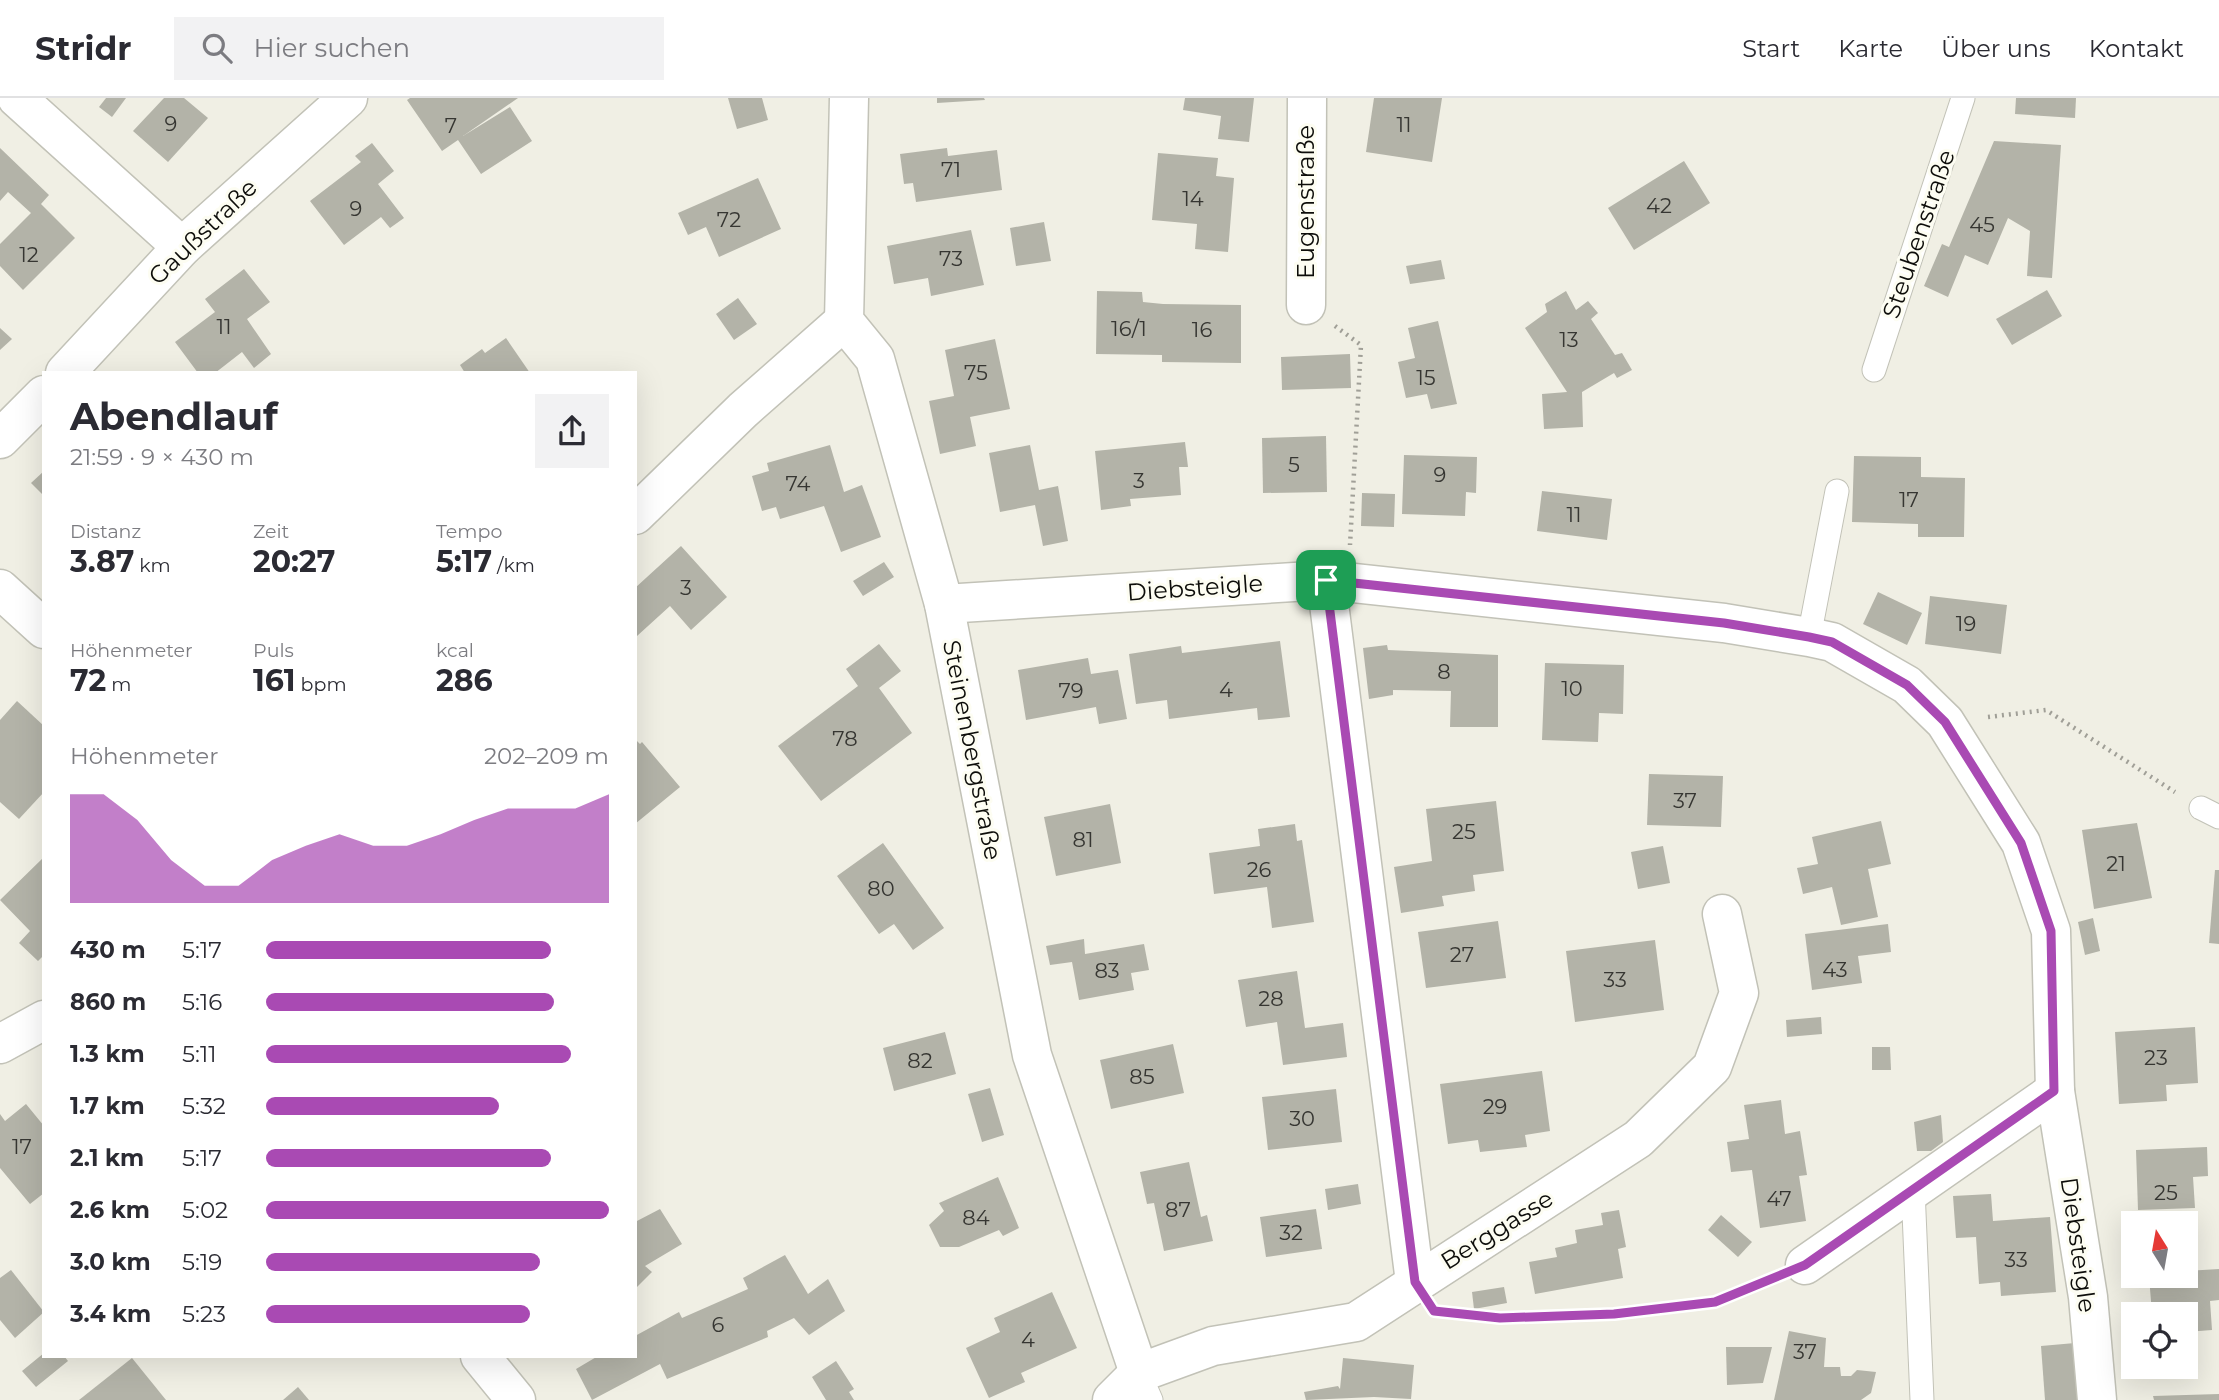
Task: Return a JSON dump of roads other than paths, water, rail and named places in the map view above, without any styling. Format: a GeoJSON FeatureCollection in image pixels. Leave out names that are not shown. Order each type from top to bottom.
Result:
{"type":"FeatureCollection","features":[{"type":"Feature","properties":{"kind":"street"},"geometry":{"type":"LineString","coordinates":[[17,98],[182,247]]}},
{"type":"Feature","properties":{"kind":"street","name":"Gaußstraße"},"geometry":{"type":"LineString","coordinates":[[67,371],[182,247],[348,98]]}},
{"type":"Feature","properties":{"kind":"street"},"geometry":{"type":"LineString","coordinates":[[637,513],[743,410],[844,321],[849,98]]}},
{"type":"Feature","properties":{"kind":"street","name":"Eugenstraße"},"geometry":{"type":"LineString","coordinates":[[1306,305],[1307,98]]}},
{"type":"Feature","properties":{"kind":"street","name":"Steinenbergstraße"},"geometry":{"type":"LineString","coordinates":[[844,321],[875,359],[944,604],[1032,1055],[1145,1387]]}},
{"type":"Feature","properties":{"kind":"street"},"geometry":{"type":"LineString","coordinates":[[0,439],[42,397]]}},
{"type":"Feature","properties":{"kind":"street"},"geometry":{"type":"LineString","coordinates":[[1338,568],[1415,1282]]}},
{"type":"Feature","properties":{"kind":"street","name":"Diebsteigle"},"geometry":{"type":"LineString","coordinates":[[944,604],[1338,568],[1809,637],[1832,642],[1907,685],[1945,722],[2021,843],[2051,931],[2054,1091],[2088,1297],[2097,1400]]}},
{"type":"Feature","properties":{"kind":"street"},"geometry":{"type":"LineString","coordinates":[[0,589],[42,627]]}},
{"type":"Feature","properties":{"kind":"street","name":"Berggasse"},"geometry":{"type":"LineString","coordinates":[[1112,1400],[1145,1387],[1213,1346],[1356,1322],[1638,1139],[1713,1067],[1739,993],[1722,914]]}},
{"type":"Feature","properties":{"kind":"street"},"geometry":{"type":"LineString","coordinates":[[0,1044],[42,1021]]}},
{"type":"Feature","properties":{"kind":"street"},"geometry":{"type":"LineString","coordinates":[[1805,1265],[2054,1091]]}},
{"type":"Feature","properties":{"kind":"street"},"geometry":{"type":"LineString","coordinates":[[482,1358],[516,1400]]}},
{"type":"Feature","properties":{"kind":"lane","name":"Steubenstraße"},"geometry":{"type":"LineString","coordinates":[[1874,370],[1963,98]]}},
{"type":"Feature","properties":{"kind":"lane"},"geometry":{"type":"LineString","coordinates":[[1809,637],[1837,491]]}},
{"type":"Feature","properties":{"kind":"lane"},"geometry":{"type":"LineString","coordinates":[[1913,1189],[1922,1400]]}}]}
